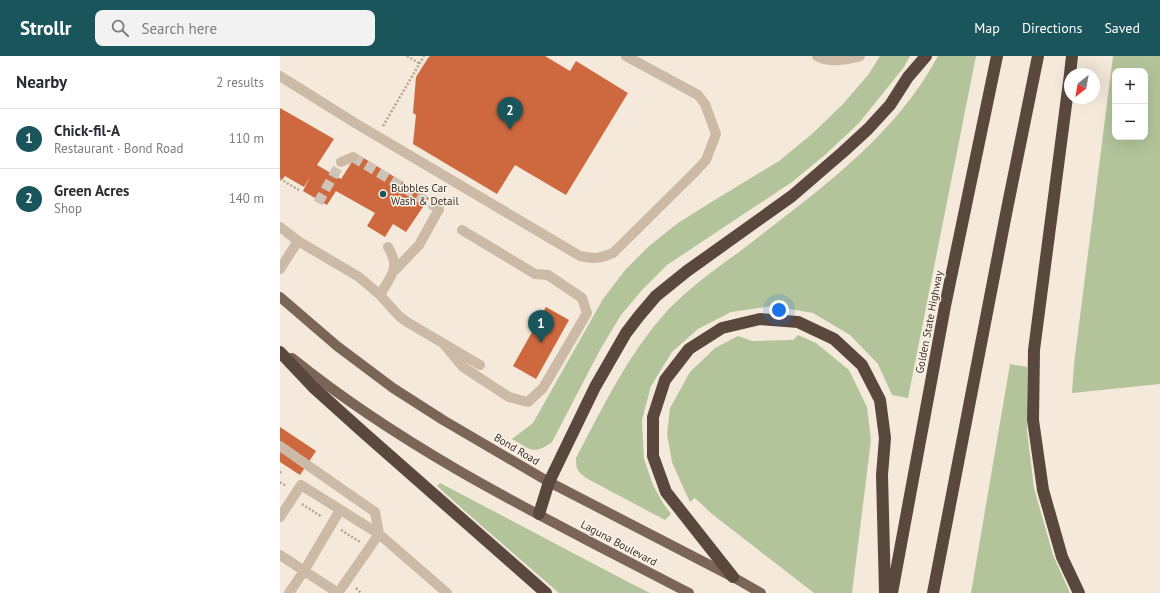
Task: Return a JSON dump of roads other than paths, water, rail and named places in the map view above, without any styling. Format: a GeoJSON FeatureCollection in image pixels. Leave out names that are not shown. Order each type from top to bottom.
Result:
{"type":"FeatureCollection","features":[{"type":"Feature","properties":{"kind":"highway"},"geometry":{"type":"LineString","coordinates":[[539,514],[549,482],[595,387],[626,332],[656,296],[687,271],[792,196],[817,175],[868,129],[890,105],[908,77],[926,56]]}},
{"type":"Feature","properties":{"kind":"highway","name":"Golden State Highway"},"geometry":{"type":"LineString","coordinates":[[892,593],[945,306],[998,56]]}},
{"type":"Feature","properties":{"kind":"highway"},"geometry":{"type":"LineString","coordinates":[[933,593],[1004,222],[1038,56]]}},
{"type":"Feature","properties":{"kind":"highway"},"geometry":{"type":"LineString","coordinates":[[1071,68],[1072,56]]}},
{"type":"Feature","properties":{"kind":"highway"},"geometry":{"type":"LineString","coordinates":[[1066,104],[1034,350],[1033,420],[1043,490],[1062,557],[1079,593]]}},
{"type":"Feature","properties":{"kind":"highway"},"geometry":{"type":"LineString","coordinates":[[733,577],[666,492],[653,456],[653,417],[665,380],[689,349],[722,328],[760,319],[798,322],[834,339],[862,366],[880,400],[885,438],[882,476],[885,593]]}},
{"type":"Feature","properties":{"kind":"highway"},"geometry":{"type":"LineString","coordinates":[[280,352],[313,387],[357,427],[546,593]]}},
{"type":"Feature","properties":{"kind":"main road","name":"Bond Road"},"geometry":{"type":"LineString","coordinates":[[280,297],[337,346],[393,388],[443,420],[549,482],[761,593]]}},
{"type":"Feature","properties":{"kind":"main road"},"geometry":{"type":"LineString","coordinates":[[280,349],[363,411],[412,443],[471,478],[539,514]]}},
{"type":"Feature","properties":{"kind":"main road","name":"Laguna Boulevard"},"geometry":{"type":"LineString","coordinates":[[539,514],[689,593]]}},
{"type":"Feature","properties":{"kind":"lane"},"geometry":{"type":"LineString","coordinates":[[280,76],[362,127],[580,256],[594,259],[613,254],[696,171],[706,160],[716,134],[705,104],[698,95],[626,56]]}},
{"type":"Feature","properties":{"kind":"lane"},"geometry":{"type":"LineString","coordinates":[[817,56],[842,61],[860,56]]}},
{"type":"Feature","properties":{"kind":"lane"},"geometry":{"type":"LineString","coordinates":[[341,162],[353,157]]}},
{"type":"Feature","properties":{"kind":"lane"},"geometry":{"type":"LineString","coordinates":[[380,295],[395,270],[418,245],[438,209]]}},
{"type":"Feature","properties":{"kind":"lane"},"geometry":{"type":"LineString","coordinates":[[280,228],[298,241],[360,277],[407,322],[480,365]]}},
{"type":"Feature","properties":{"kind":"lane"},"geometry":{"type":"LineString","coordinates":[[442,343],[463,367],[509,397],[528,402],[543,388],[586,313],[582,298],[548,275],[535,274],[462,230]]}},
{"type":"Feature","properties":{"kind":"lane"},"geometry":{"type":"LineString","coordinates":[[280,269],[298,241]]}},
{"type":"Feature","properties":{"kind":"lane"},"geometry":{"type":"LineString","coordinates":[[388,247],[393,256],[395,270]]}},
{"type":"Feature","properties":{"kind":"lane"},"geometry":{"type":"LineString","coordinates":[[280,446],[375,512],[379,534],[334,592],[280,555]]}},
{"type":"Feature","properties":{"kind":"lane"},"geometry":{"type":"LineString","coordinates":[[280,516],[301,485],[379,534],[447,593]]}},
{"type":"Feature","properties":{"kind":"lane"},"geometry":{"type":"LineString","coordinates":[[289,593],[304,571],[340,510]]}},
{"type":"Feature","properties":{"kind":"tunnel"},"geometry":{"type":"LineString","coordinates":[[353,157],[439,209]]}},
{"type":"Feature","properties":{"kind":"tunnel"},"geometry":{"type":"LineString","coordinates":[[318,203],[341,162]]}},
{"type":"Feature","properties":{"kind":"place","name":"Green Acres"},"geometry":{"type":"Point","coordinates":[510,130]}},
{"type":"Feature","properties":{"kind":"place","name":"Bubbles Car Wash & Detail"},"geometry":{"type":"Point","coordinates":[383,194]}},
{"type":"Feature","properties":{"kind":"place","name":"Chick-fil-A"},"geometry":{"type":"Point","coordinates":[541,343]}}]}
